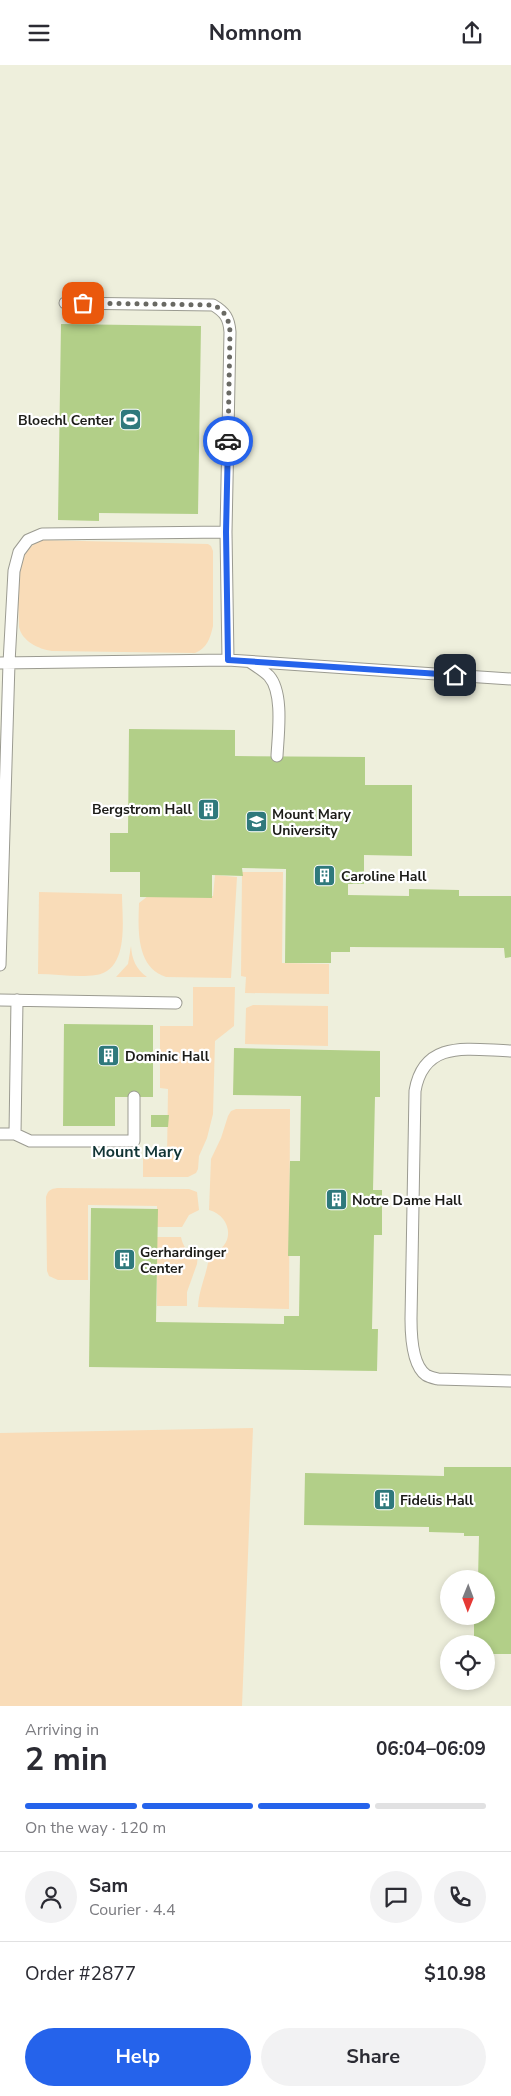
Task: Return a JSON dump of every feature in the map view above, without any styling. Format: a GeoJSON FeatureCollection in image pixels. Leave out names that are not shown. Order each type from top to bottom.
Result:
{"type":"FeatureCollection","features":[{"type":"Feature","properties":{"kind":"lane"},"geometry":{"type":"LineString","coordinates":[[65,303],[214,305],[223,311],[229,321],[226,532],[228,660]]}},
{"type":"Feature","properties":{"kind":"lane"},"geometry":{"type":"LineString","coordinates":[[0,965],[5,663],[14,571],[19,552],[28,540],[42,534],[226,532]]}},
{"type":"Feature","properties":{"kind":"lane"},"geometry":{"type":"LineString","coordinates":[[5,663],[228,660],[511,679]]}},
{"type":"Feature","properties":{"kind":"lane"},"geometry":{"type":"LineString","coordinates":[[250,661],[270,676],[276,690],[279,708],[277,756]]}},
{"type":"Feature","properties":{"kind":"lane"},"geometry":{"type":"LineString","coordinates":[[0,1000],[176,1003]]}},
{"type":"Feature","properties":{"kind":"lane"},"geometry":{"type":"LineString","coordinates":[[15,1134],[17,1000]]}},
{"type":"Feature","properties":{"kind":"lane"},"geometry":{"type":"LineString","coordinates":[[511,1051],[451,1050],[438,1055],[426,1063],[418,1076],[415,1091],[411,1319],[411,1337],[415,1354],[420,1368],[427,1376],[438,1379],[511,1381]]}},
{"type":"Feature","properties":{"kind":"lane"},"geometry":{"type":"LineString","coordinates":[[0,1134],[15,1134],[30,1141],[134,1141],[134,1097]]}},
{"type":"Feature","properties":{"kind":"shaded area","name":"Mount Mary University"},"geometry":{"type":"Polygon","coordinates":[[[0,65],[511,65],[511,1706],[0,1706],[0,65]]]}},
{"type":"Feature","properties":{"kind":"shaded area"},"geometry":{"type":"Polygon","coordinates":[[[40,540],[208,544],[213,551],[213,626],[207,642],[202,649],[195,653],[52,651],[31,643],[23,636],[19,627],[18,579],[24,556],[30,547],[40,540]]]}},
{"type":"Feature","properties":{"kind":"shaded area"},"geometry":{"type":"Polygon","coordinates":[[[242,872],[283,872],[282,963],[329,964],[329,994],[245,993],[246,977],[241,976],[242,872]]]}},
{"type":"Feature","properties":{"kind":"shaded area"},"geometry":{"type":"Polygon","coordinates":[[[215,875],[237,877],[231,978],[166,977],[156,972],[149,965],[141,946],[139,936],[139,903],[148,896],[213,896],[215,875]]]}},
{"type":"Feature","properties":{"kind":"shaded area"},"geometry":{"type":"Polygon","coordinates":[[[39,892],[122,894],[122,942],[114,964],[107,971],[89,976],[38,974],[39,892]]]}},
{"type":"Feature","properties":{"kind":"shaded area"},"geometry":{"type":"Polygon","coordinates":[[[131,946],[135,964],[147,977],[116,977],[128,964],[131,946]]]}},
{"type":"Feature","properties":{"kind":"shaded area"},"geometry":{"type":"Polygon","coordinates":[[[193,987],[235,987],[234,1026],[215,1041],[213,1114],[207,1138],[199,1156],[196,1173],[188,1177],[143,1177],[143,1158],[167,1157],[168,1089],[160,1088],[160,1026],[193,1026],[193,987]]]}},
{"type":"Feature","properties":{"kind":"shaded area"},"geometry":{"type":"Polygon","coordinates":[[[253,1005],[328,1006],[328,1046],[245,1044],[246,1008],[253,1005]]]}},
{"type":"Feature","properties":{"kind":"shaded area"},"geometry":{"type":"Polygon","coordinates":[[[236,1109],[290,1109],[289,1309],[198,1307],[209,1254],[217,1251],[227,1240],[227,1226],[223,1219],[209,1210],[211,1159],[221,1138],[228,1116],[231,1111],[236,1109]]]}},
{"type":"Feature","properties":{"kind":"shaded area"},"geometry":{"type":"Polygon","coordinates":[[[57,1188],[189,1189],[197,1192],[199,1210],[189,1215],[182,1227],[157,1227],[157,1206],[88,1205],[88,1280],[58,1280],[49,1276],[47,1271],[46,1197],[50,1190],[57,1188]]]}},
{"type":"Feature","properties":{"kind":"shaded area"},"geometry":{"type":"Polygon","coordinates":[[[157,1237],[181,1237],[186,1249],[198,1254],[197,1264],[187,1292],[187,1306],[157,1306],[157,1237]]]}},
{"type":"Feature","properties":{"kind":"shaded area"},"geometry":{"type":"Polygon","coordinates":[[[253,1428],[242,1706],[0,1706],[0,1433],[253,1428]]]}},
{"type":"Feature","properties":{"kind":"building","name":"Bloechl Center"},"geometry":{"type":"Polygon","coordinates":[[[61,324],[201,326],[198,514],[99,513],[99,521],[58,520],[61,324]]]}},
{"type":"Feature","properties":{"kind":"building"},"geometry":{"type":"Polygon","coordinates":[[[129,729],[235,730],[235,756],[365,757],[365,785],[412,785],[412,856],[364,855],[364,884],[348,884],[348,895],[409,896],[409,889],[459,890],[459,896],[511,896],[511,957],[505,958],[504,948],[350,947],[350,952],[331,952],[331,963],[285,963],[286,869],[242,868],[243,876],[212,875],[212,898],[140,897],[140,872],[110,872],[110,833],[128,833],[129,729]]]}},
{"type":"Feature","properties":{"kind":"building","name":"Dominic Hall"},"geometry":{"type":"Polygon","coordinates":[[[64,1024],[153,1025],[153,1097],[115,1097],[115,1126],[63,1126],[64,1024]]]}},
{"type":"Feature","properties":{"kind":"building","name":"Notre Dame Hall"},"geometry":{"type":"Polygon","coordinates":[[[234,1048],[380,1051],[380,1097],[375,1097],[373,1190],[382,1190],[382,1235],[374,1235],[372,1329],[378,1329],[377,1371],[89,1367],[91,1208],[158,1209],[156,1322],[284,1324],[284,1316],[299,1316],[300,1256],[288,1256],[290,1161],[300,1161],[301,1096],[233,1095],[234,1048]]]}},
{"type":"Feature","properties":{"kind":"building"},"geometry":{"type":"Polygon","coordinates":[[[151,1115],[169,1115],[168,1127],[151,1127],[151,1115]]]}},
{"type":"Feature","properties":{"kind":"building"},"geometry":{"type":"Polygon","coordinates":[[[444,1467],[511,1467],[511,1654],[495,1654],[495,1635],[474,1635],[474,1625],[495,1625],[495,1570],[478,1570],[479,1536],[464,1536],[464,1533],[429,1532],[429,1527],[304,1525],[305,1473],[444,1476],[444,1467]]]}},
{"type":"Feature","properties":{"kind":"way so far"},"geometry":{"type":"LineString","coordinates":[[83,303],[214,305],[223,311],[229,321],[230,332],[228,441]]}},
{"type":"Feature","properties":{"kind":"place","name":"Bloechl Center"},"geometry":{"type":"Point","coordinates":[130,420]}},
{"type":"Feature","properties":{"kind":"place","name":"Bergstrom Hall"},"geometry":{"type":"Point","coordinates":[208,809]}},
{"type":"Feature","properties":{"kind":"place","name":"Mount Mary University"},"geometry":{"type":"Point","coordinates":[256,822]}},
{"type":"Feature","properties":{"kind":"place","name":"Caroline Hall"},"geometry":{"type":"Point","coordinates":[325,876]}},
{"type":"Feature","properties":{"kind":"place","name":"Dominic Hall"},"geometry":{"type":"Point","coordinates":[109,1056]}},
{"type":"Feature","properties":{"kind":"place","name":"Notre Dame Hall"},"geometry":{"type":"Point","coordinates":[336,1200]}},
{"type":"Feature","properties":{"kind":"place","name":"Gerhardinger Center"},"geometry":{"type":"Point","coordinates":[124,1260]}},
{"type":"Feature","properties":{"kind":"place","name":"Fidelis Hall"},"geometry":{"type":"Point","coordinates":[384,1500]}},
{"type":"Feature","properties":{"kind":"district","name":"Mount Mary"},"geometry":{"type":"Point","coordinates":[137,1151]}},
{"type":"Feature","properties":{"kind":"route"},"geometry":{"type":"LineString","coordinates":[[228,441],[226,532],[228,660],[455,675]]}}]}
